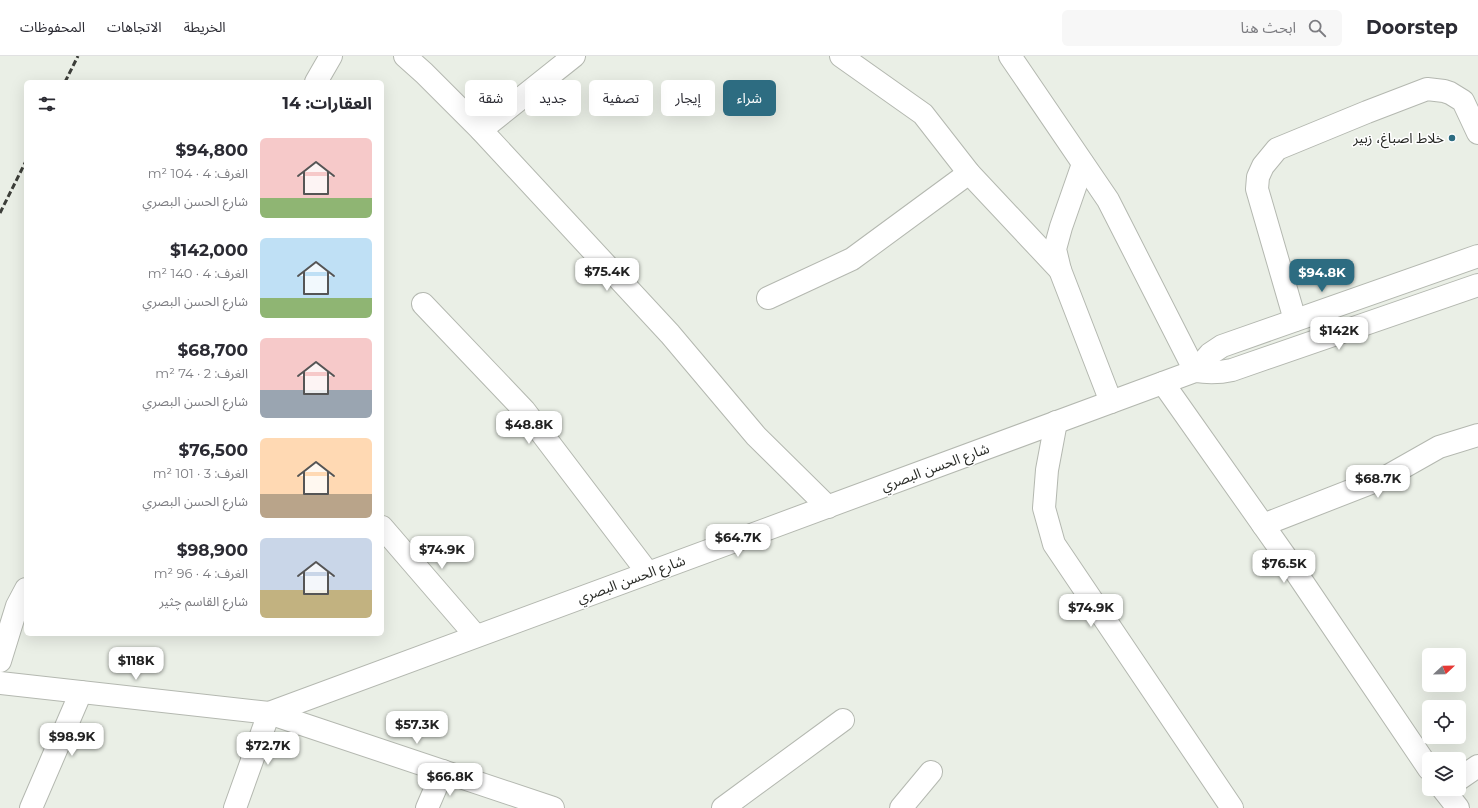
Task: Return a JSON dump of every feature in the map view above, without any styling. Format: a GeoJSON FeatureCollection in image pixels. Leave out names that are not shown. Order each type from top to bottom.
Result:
{"type":"FeatureCollection","features":[{"type":"Feature","properties":{"kind":"street"},"geometry":{"type":"LineString","coordinates":[[317,80],[330,56]]}},
{"type":"Feature","properties":{"kind":"street"},"geometry":{"type":"LineString","coordinates":[[405,56],[481,130],[670,334],[756,436],[828,507]]}},
{"type":"Feature","properties":{"kind":"street"},"geometry":{"type":"LineString","coordinates":[[481,130],[574,56]]}},
{"type":"Feature","properties":{"kind":"street"},"geometry":{"type":"LineString","coordinates":[[841,56],[923,114],[969,173],[1060,270]]}},
{"type":"Feature","properties":{"kind":"street"},"geometry":{"type":"LineString","coordinates":[[1010,56],[1108,200],[1195,371]]}},
{"type":"Feature","properties":{"kind":"street"},"geometry":{"type":"LineString","coordinates":[[1295,320],[1257,189],[1258,177],[1263,166],[1277,149],[1427,89],[1444,91],[1463,101],[1478,133]]}},
{"type":"Feature","properties":{"kind":"street"},"geometry":{"type":"LineString","coordinates":[[1083,164],[1055,249],[1060,270],[1111,402]]}},
{"type":"Feature","properties":{"kind":"street"},"geometry":{"type":"LineString","coordinates":[[768,298],[852,259],[969,173]]}},
{"type":"Feature","properties":{"kind":"street","name":"شارع الحسن البصري"},"geometry":{"type":"LineString","coordinates":[[269,713],[1195,371],[1210,354],[1222,346],[1478,256]]}},
{"type":"Feature","properties":{"kind":"street","name":"شارع الحسن البصري"},"geometry":{"type":"LineString","coordinates":[[1195,371],[1222,373],[1232,370],[1478,285]]}},
{"type":"Feature","properties":{"kind":"street"},"geometry":{"type":"LineString","coordinates":[[423,304],[524,410],[648,573]]}},
{"type":"Feature","properties":{"kind":"street"},"geometry":{"type":"LineString","coordinates":[[1163,383],[1422,759]]}},
{"type":"Feature","properties":{"kind":"street"},"geometry":{"type":"LineString","coordinates":[[1056,422],[1046,470],[1044,508],[1054,544],[1232,808]]}},
{"type":"Feature","properties":{"kind":"street"},"geometry":{"type":"LineString","coordinates":[[1262,525],[1386,477],[1439,447],[1478,435]]}},
{"type":"Feature","properties":{"kind":"street"},"geometry":{"type":"LineString","coordinates":[[384,529],[476,636]]}},
{"type":"Feature","properties":{"kind":"street"},"geometry":{"type":"LineString","coordinates":[[0,661],[17,606],[24,593]]}},
{"type":"Feature","properties":{"kind":"street"},"geometry":{"type":"LineString","coordinates":[[0,683],[269,713],[554,808]]}},
{"type":"Feature","properties":{"kind":"street"},"geometry":{"type":"LineString","coordinates":[[31,808],[81,692]]}},
{"type":"Feature","properties":{"kind":"street"},"geometry":{"type":"LineString","coordinates":[[235,808],[269,713]]}},
{"type":"Feature","properties":{"kind":"street"},"geometry":{"type":"LineString","coordinates":[[723,808],[843,720]]}},
{"type":"Feature","properties":{"kind":"street"},"geometry":{"type":"LineString","coordinates":[[1466,774],[1478,766]]}},
{"type":"Feature","properties":{"kind":"street"},"geometry":{"type":"LineString","coordinates":[[427,808],[443,771]]}},
{"type":"Feature","properties":{"kind":"street"},"geometry":{"type":"LineString","coordinates":[[901,808],[931,772]]}},
{"type":"Feature","properties":{"kind":"street"},"geometry":{"type":"LineString","coordinates":[[1452,796],[1458,808]]}},
{"type":"Feature","properties":{"kind":"railway"},"geometry":{"type":"LineString","coordinates":[[66,80],[78,56]]}},
{"type":"Feature","properties":{"kind":"railway"},"geometry":{"type":"LineString","coordinates":[[0,213],[24,165]]}},
{"type":"Feature","properties":{"kind":"place","name":"خلاط اصباغ، زبير"},"geometry":{"type":"Point","coordinates":[1452,138]}}]}
